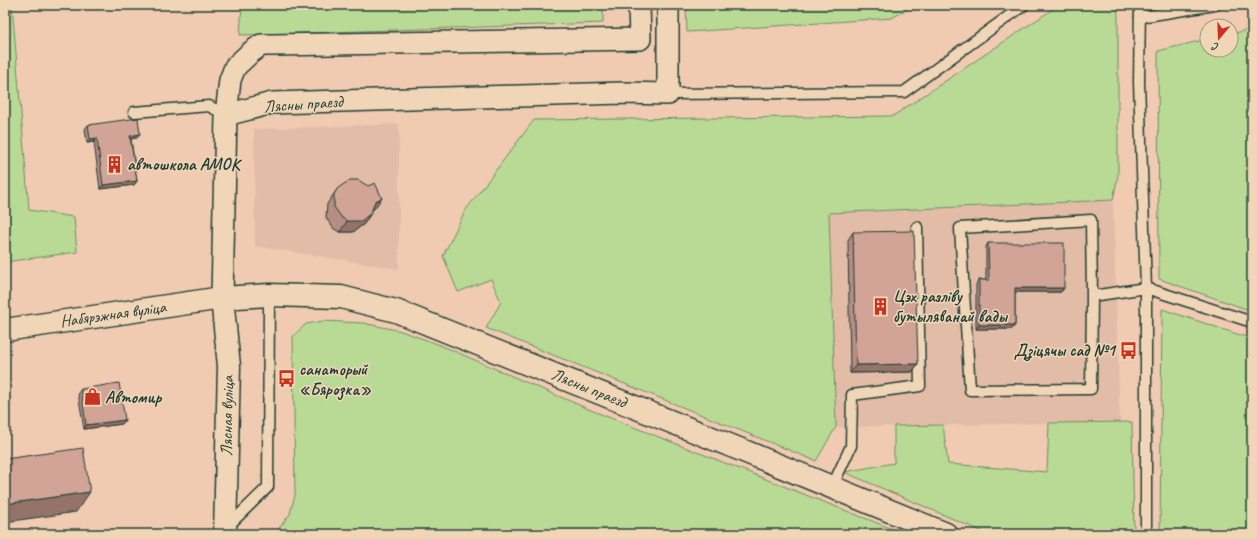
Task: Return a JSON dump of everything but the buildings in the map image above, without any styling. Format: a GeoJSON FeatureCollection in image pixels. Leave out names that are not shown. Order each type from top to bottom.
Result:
{"type":"FeatureCollection","features":[{"type":"Feature","properties":{"kind":"street"},"geometry":{"type":"LineString","coordinates":[[222,298],[226,116],[230,80],[235,67],[261,45],[640,39],[639,5]]}},
{"type":"Feature","properties":{"kind":"street"},"geometry":{"type":"LineString","coordinates":[[668,5],[668,94]]}},
{"type":"Feature","properties":{"kind":"street","name":"Лясны праезд"},"geometry":{"type":"LineString","coordinates":[[226,116],[272,102],[623,93],[668,94]]}},
{"type":"Feature","properties":{"kind":"street","name":"Лясны праезд"},"geometry":{"type":"LineString","coordinates":[[222,298],[269,295],[342,297],[396,311],[946,534]]}},
{"type":"Feature","properties":{"kind":"street","name":"Набярэжная вуліца"},"geometry":{"type":"LineString","coordinates":[[5,330],[222,298]]}},
{"type":"Feature","properties":{"kind":"street","name":"Лясная вуліца"},"geometry":{"type":"LineString","coordinates":[[222,298],[229,366],[225,532]]}},
{"type":"Feature","properties":{"kind":"lane"},"geometry":{"type":"LineString","coordinates":[[668,94],[904,92],[1024,5]]}},
{"type":"Feature","properties":{"kind":"lane"},"geometry":{"type":"LineString","coordinates":[[1140,5],[1139,82],[1146,288],[1146,534]]}},
{"type":"Feature","properties":{"kind":"lane"},"geometry":{"type":"LineString","coordinates":[[1140,17],[1216,5]]}},
{"type":"Feature","properties":{"kind":"lane"},"geometry":{"type":"LineString","coordinates":[[134,112],[209,106],[226,116]]}},
{"type":"Feature","properties":{"kind":"lane"},"geometry":{"type":"LineString","coordinates":[[1091,220],[1092,296],[1091,389],[970,390],[960,228],[1091,220]]}},
{"type":"Feature","properties":{"kind":"lane"},"geometry":{"type":"LineString","coordinates":[[832,487],[851,446],[852,395],[920,386],[917,227]]}},
{"type":"Feature","properties":{"kind":"lane"},"geometry":{"type":"LineString","coordinates":[[1092,296],[1146,288],[1252,322]]}},
{"type":"Feature","properties":{"kind":"lane"},"geometry":{"type":"LineString","coordinates":[[225,532],[268,487],[269,295]]}},
{"type":"Feature","properties":{"kind":"shaded area"},"geometry":{"type":"Polygon","coordinates":[[[399,124],[399,269],[255,246],[254,129],[399,124]]]}},
{"type":"Feature","properties":{"kind":"shaded area"},"geometry":{"type":"Polygon","coordinates":[[[1113,200],[1120,422],[836,427],[829,213],[1113,200]]]}},
{"type":"Feature","properties":{"kind":"green space"},"geometry":{"type":"Polygon","coordinates":[[[5,5],[12,5],[29,210],[74,217],[77,252],[5,262],[5,5]]]}},
{"type":"Feature","properties":{"kind":"green space"},"geometry":{"type":"Polygon","coordinates":[[[242,5],[603,5],[603,23],[240,35],[242,5]]]}},
{"type":"Feature","properties":{"kind":"green space"},"geometry":{"type":"Polygon","coordinates":[[[686,5],[914,5],[892,18],[687,32],[686,5]]]}},
{"type":"Feature","properties":{"kind":"green space"},"geometry":{"type":"Polygon","coordinates":[[[1059,5],[1116,5],[1118,14],[1118,175],[1113,200],[829,213],[836,427],[816,461],[486,328],[501,302],[491,279],[458,292],[443,256],[465,211],[534,120],[893,116],[1059,5]]]}},
{"type":"Feature","properties":{"kind":"green space"},"geometry":{"type":"Polygon","coordinates":[[[1252,29],[1252,311],[1159,279],[1158,51],[1199,41],[1199,58],[1239,58],[1239,32],[1252,29]]]}},
{"type":"Feature","properties":{"kind":"green space"},"geometry":{"type":"Polygon","coordinates":[[[1162,309],[1252,339],[1252,534],[1160,534],[1162,309]]]}},
{"type":"Feature","properties":{"kind":"green space"},"geometry":{"type":"Polygon","coordinates":[[[323,321],[363,323],[401,331],[440,345],[593,411],[905,534],[277,534],[277,531],[290,514],[295,495],[293,336],[306,324],[323,321]]]}},
{"type":"Feature","properties":{"kind":"green space"},"geometry":{"type":"Polygon","coordinates":[[[1132,422],[1134,534],[988,534],[844,472],[894,463],[894,426],[943,425],[948,464],[1047,472],[1049,423],[1132,422]]]}},
{"type":"Feature","properties":{"kind":"place","name":"автошкола АМОК"},"geometry":{"type":"Point","coordinates":[114,164]}},
{"type":"Feature","properties":{"kind":"place","name":"Цэх разліву бутыляванай вады"},"geometry":{"type":"Point","coordinates":[880,306]}},
{"type":"Feature","properties":{"kind":"place","name":"Дзіцячы сад №1"},"geometry":{"type":"Point","coordinates":[1128,350]}},
{"type":"Feature","properties":{"kind":"place","name":"санаторый «Бярозка»"},"geometry":{"type":"Point","coordinates":[286,379]}},
{"type":"Feature","properties":{"kind":"place","name":"Автомир"},"geometry":{"type":"Point","coordinates":[92,397]}}]}
